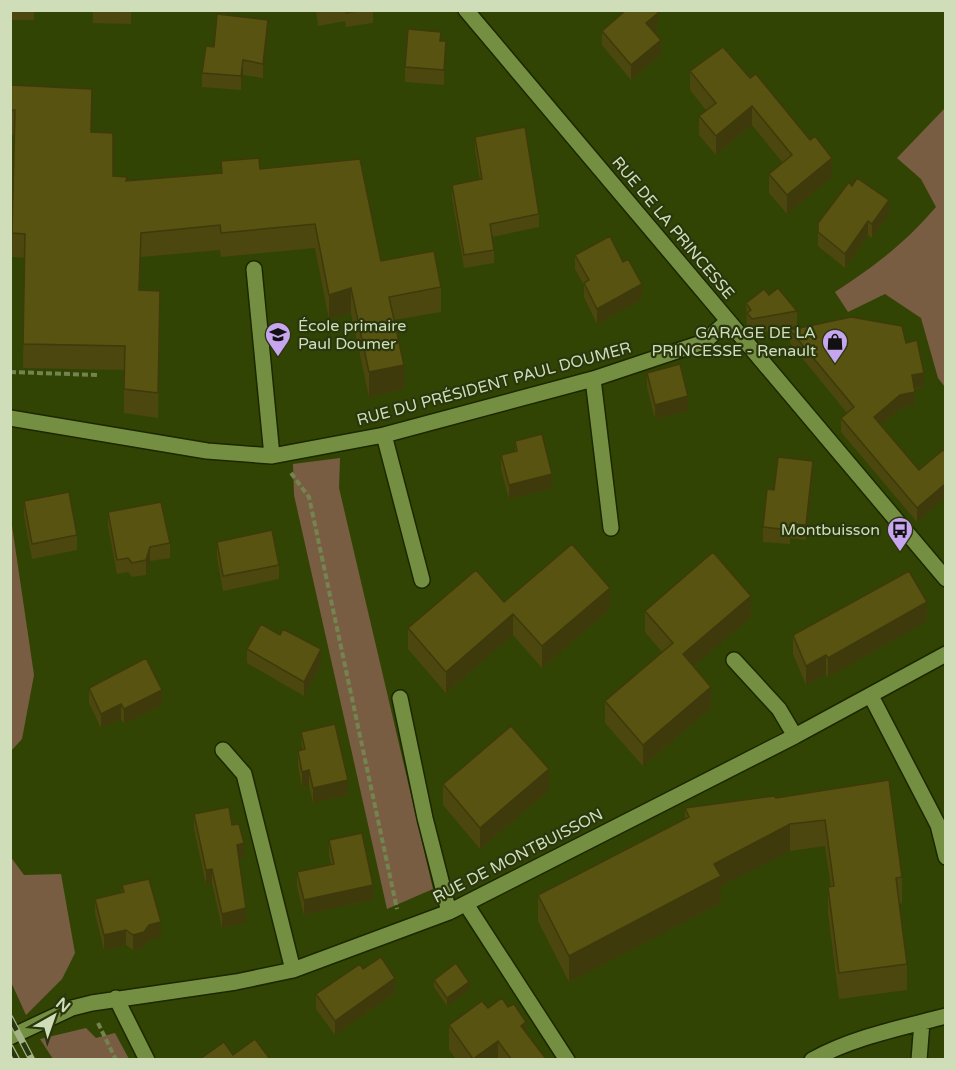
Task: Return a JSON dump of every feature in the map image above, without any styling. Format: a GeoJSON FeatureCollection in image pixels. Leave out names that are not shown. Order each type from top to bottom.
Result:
{"type":"FeatureCollection","features":[{"type":"Feature","properties":{"kind":"street","name":"RUE DE LA PRINCESSE"},"geometry":{"type":"LineString","coordinates":[[466,10],[945,579]]}},
{"type":"Feature","properties":{"kind":"street"},"geometry":{"type":"LineString","coordinates":[[254,269],[272,456]]}},
{"type":"Feature","properties":{"kind":"street","name":"RUE DU PRÉSIDENT PAUL DOUMER"},"geometry":{"type":"LineString","coordinates":[[10,418],[207,451],[272,456],[384,435],[593,379],[704,342],[728,321]]}},
{"type":"Feature","properties":{"kind":"street"},"geometry":{"type":"LineString","coordinates":[[593,379],[611,528]]}},
{"type":"Feature","properties":{"kind":"street"},"geometry":{"type":"LineString","coordinates":[[384,435],[422,580]]}},
{"type":"Feature","properties":{"kind":"street","name":"RUE DE MONTBUISSON"},"geometry":{"type":"LineString","coordinates":[[10,1037],[72,1008],[92,1003],[236,982],[293,970],[449,912],[795,736],[945,654]]}},
{"type":"Feature","properties":{"kind":"street"},"geometry":{"type":"LineString","coordinates":[[734,660],[779,709],[795,736]]}},
{"type":"Feature","properties":{"kind":"street"},"geometry":{"type":"LineString","coordinates":[[871,696],[938,825],[945,857]]}},
{"type":"Feature","properties":{"kind":"street"},"geometry":{"type":"LineString","coordinates":[[400,698],[425,818],[449,912]]}},
{"type":"Feature","properties":{"kind":"street"},"geometry":{"type":"LineString","coordinates":[[223,750],[244,774],[293,970]]}},
{"type":"Feature","properties":{"kind":"street"},"geometry":{"type":"LineString","coordinates":[[466,904],[567,1059]]}},
{"type":"Feature","properties":{"kind":"street"},"geometry":{"type":"LineString","coordinates":[[116,998],[147,1059]]}},
{"type":"Feature","properties":{"kind":"street"},"geometry":{"type":"LineString","coordinates":[[812,1059],[827,1051],[879,1033],[945,1016]]}},
{"type":"Feature","properties":{"kind":"street"},"geometry":{"type":"LineString","coordinates":[[919,1059],[922,1022]]}},
{"type":"Feature","properties":{"kind":"path"},"geometry":{"type":"LineString","coordinates":[[10,372],[97,375]]}},
{"type":"Feature","properties":{"kind":"path"},"geometry":{"type":"LineString","coordinates":[[272,456],[293,475],[309,497],[402,930]]}},
{"type":"Feature","properties":{"kind":"path"},"geometry":{"type":"LineString","coordinates":[[92,1003],[116,1059]]}},
{"type":"Feature","properties":{"kind":"shaded area"},"geometry":{"type":"Polygon","coordinates":[[[945,108],[945,387],[938,378],[921,318],[885,294],[848,312],[835,292],[888,254],[936,207],[921,179],[897,158],[945,108]]]}},
{"type":"Feature","properties":{"kind":"shaded area"},"geometry":{"type":"Polygon","coordinates":[[[340,458],[339,488],[433,889],[387,909],[294,495],[293,464],[340,458]]]}},
{"type":"Feature","properties":{"kind":"shaded area"},"geometry":{"type":"Polygon","coordinates":[[[11,519],[34,675],[22,739],[11,751],[11,519]]]}},
{"type":"Feature","properties":{"kind":"shaded area"},"geometry":{"type":"Polygon","coordinates":[[[10,856],[24,875],[61,874],[75,953],[62,979],[26,1015],[11,982],[10,856]]]}},
{"type":"Feature","properties":{"kind":"shaded area"},"geometry":{"type":"Polygon","coordinates":[[[86,1028],[96,1038],[115,1033],[129,1059],[53,1059],[40,1039],[86,1028]]]}},
{"type":"Feature","properties":{"kind":"building"},"geometry":{"type":"Polygon","coordinates":[[[345,10],[364,10],[346,13],[345,10]]]}},
{"type":"Feature","properties":{"kind":"building"},"geometry":{"type":"Polygon","coordinates":[[[626,10],[656,10],[658,13],[646,23],[661,40],[631,65],[602,31],[626,10]]]}},
{"type":"Feature","properties":{"kind":"building"},"geometry":{"type":"Polygon","coordinates":[[[217,14],[268,20],[263,64],[243,60],[241,76],[202,73],[206,46],[214,47],[217,14]]]}},
{"type":"Feature","properties":{"kind":"building"},"geometry":{"type":"Polygon","coordinates":[[[408,29],[441,32],[440,41],[446,41],[444,70],[405,67],[408,29]]]}},
{"type":"Feature","properties":{"kind":"building"},"geometry":{"type":"Polygon","coordinates":[[[723,47],[750,78],[756,74],[810,140],[815,136],[832,158],[787,195],[769,174],[792,155],[752,106],[716,136],[699,116],[716,103],[690,71],[723,47]]]}},
{"type":"Feature","properties":{"kind":"building"},"geometry":{"type":"Polygon","coordinates":[[[10,85],[92,89],[91,132],[113,133],[113,176],[127,177],[126,181],[222,173],[221,161],[259,158],[260,169],[360,159],[381,261],[434,251],[441,287],[389,297],[404,365],[369,372],[351,288],[329,295],[315,224],[221,233],[220,225],[141,233],[139,290],[160,291],[158,393],[124,389],[125,346],[23,344],[25,234],[12,233],[15,110],[10,110],[10,85]]]}},
{"type":"Feature","properties":{"kind":"building"},"geometry":{"type":"Polygon","coordinates":[[[525,127],[539,214],[490,224],[494,250],[464,255],[452,185],[482,179],[475,137],[525,127]]]}},
{"type":"Feature","properties":{"kind":"building"},"geometry":{"type":"Polygon","coordinates":[[[857,178],[889,200],[872,224],[868,221],[845,254],[818,232],[818,223],[849,182],[852,186],[857,178]]]}},
{"type":"Feature","properties":{"kind":"building"},"geometry":{"type":"Polygon","coordinates":[[[610,236],[623,262],[628,259],[642,284],[597,309],[584,283],[589,280],[575,255],[610,236]]]}},
{"type":"Feature","properties":{"kind":"building"},"geometry":{"type":"Polygon","coordinates":[[[778,288],[797,311],[752,319],[747,313],[751,310],[746,303],[764,289],[769,295],[778,288]]]}},
{"type":"Feature","properties":{"kind":"building"},"geometry":{"type":"Polygon","coordinates":[[[851,317],[902,326],[906,343],[917,340],[924,373],[912,375],[915,392],[900,395],[874,417],[919,470],[943,450],[945,452],[945,484],[917,508],[841,418],[854,407],[790,330],[851,317]]]}},
{"type":"Feature","properties":{"kind":"building"},"geometry":{"type":"Polygon","coordinates":[[[680,364],[688,396],[655,405],[647,373],[680,364]]]}},
{"type":"Feature","properties":{"kind":"building"},"geometry":{"type":"Polygon","coordinates":[[[542,434],[552,474],[509,485],[501,455],[517,451],[515,441],[542,434]]]}},
{"type":"Feature","properties":{"kind":"building"},"geometry":{"type":"Polygon","coordinates":[[[778,457],[813,461],[806,525],[790,524],[790,530],[763,527],[767,489],[774,490],[778,457]]]}},
{"type":"Feature","properties":{"kind":"building"},"geometry":{"type":"Polygon","coordinates":[[[69,492],[77,535],[32,544],[24,501],[69,492]]]}},
{"type":"Feature","properties":{"kind":"building"},"geometry":{"type":"Polygon","coordinates":[[[161,502],[170,543],[150,547],[146,560],[132,563],[128,558],[117,560],[108,512],[161,502]]]}},
{"type":"Feature","properties":{"kind":"building"},"geometry":{"type":"Polygon","coordinates":[[[272,530],[279,565],[223,576],[217,542],[272,530]]]}},
{"type":"Feature","properties":{"kind":"building"},"geometry":{"type":"Polygon","coordinates":[[[572,544],[610,588],[542,646],[513,614],[446,672],[408,628],[476,570],[504,602],[572,544]]]}},
{"type":"Feature","properties":{"kind":"building"},"geometry":{"type":"Polygon","coordinates":[[[713,552],[751,596],[683,654],[711,687],[643,745],[605,701],[673,643],[645,611],[713,552]]]}},
{"type":"Feature","properties":{"kind":"building"},"geometry":{"type":"Polygon","coordinates":[[[909,571],[927,602],[828,658],[826,655],[806,666],[793,635],[909,571]]]}},
{"type":"Feature","properties":{"kind":"building"},"geometry":{"type":"Polygon","coordinates":[[[261,624],[280,635],[283,629],[321,649],[304,682],[247,649],[261,624]]]}},
{"type":"Feature","properties":{"kind":"building"},"geometry":{"type":"Polygon","coordinates":[[[146,658],[162,690],[124,709],[121,704],[101,714],[89,688],[146,658]]]}},
{"type":"Feature","properties":{"kind":"building"},"geometry":{"type":"Polygon","coordinates":[[[335,724],[348,780],[313,788],[309,770],[302,772],[298,751],[305,749],[301,732],[335,724]]]}},
{"type":"Feature","properties":{"kind":"building"},"geometry":{"type":"Polygon","coordinates":[[[511,726],[549,769],[480,828],[443,784],[511,726]]]}},
{"type":"Feature","properties":{"kind":"building"},"geometry":{"type":"Polygon","coordinates":[[[889,780],[902,877],[896,878],[907,964],[839,973],[828,887],[834,886],[825,820],[790,824],[714,864],[721,876],[569,956],[538,895],[689,817],[685,808],[774,796],[776,798],[889,780]]]}},
{"type":"Feature","properties":{"kind":"building"},"geometry":{"type":"Polygon","coordinates":[[[229,807],[232,825],[239,824],[244,843],[237,845],[246,908],[222,914],[212,869],[206,870],[194,814],[229,807]]]}},
{"type":"Feature","properties":{"kind":"building"},"geometry":{"type":"Polygon","coordinates":[[[362,833],[373,885],[304,900],[297,872],[334,864],[329,840],[362,833]]]}},
{"type":"Feature","properties":{"kind":"building"},"geometry":{"type":"Polygon","coordinates":[[[149,879],[161,922],[149,925],[144,932],[133,935],[126,930],[104,935],[95,899],[124,892],[122,885],[149,879]]]}},
{"type":"Feature","properties":{"kind":"building"},"geometry":{"type":"Polygon","coordinates":[[[381,957],[395,978],[335,1021],[316,994],[360,964],[363,969],[381,957]]]}},
{"type":"Feature","properties":{"kind":"building"},"geometry":{"type":"Polygon","coordinates":[[[456,963],[469,982],[447,998],[434,980],[456,963]]]}},
{"type":"Feature","properties":{"kind":"building"},"geometry":{"type":"Polygon","coordinates":[[[502,998],[508,1007],[514,1004],[526,1022],[521,1026],[546,1059],[511,1059],[498,1041],[473,1059],[449,1025],[482,1001],[488,1008],[502,998]]]}},
{"type":"Feature","properties":{"kind":"building"},"geometry":{"type":"Polygon","coordinates":[[[255,1039],[270,1059],[200,1059],[224,1042],[233,1055],[255,1039]]]}},
{"type":"Feature","properties":{"kind":"railway"},"geometry":{"type":"LineString","coordinates":[[10,1018],[32,1060]]}},
{"type":"Feature","properties":{"kind":"railway"},"geometry":{"type":"LineString","coordinates":[[10,1047],[17,1060]]}},
{"type":"Feature","properties":{"kind":"place","name":"École primaire Paul Doumer"},"geometry":{"type":"Point","coordinates":[278,358]}},
{"type":"Feature","properties":{"kind":"place","name":"GARAGE DE LA PRINCESSE - Renault"},"geometry":{"type":"Point","coordinates":[835,365]}},
{"type":"Feature","properties":{"kind":"place","name":"Montbuisson"},"geometry":{"type":"Point","coordinates":[900,553]}}]}
